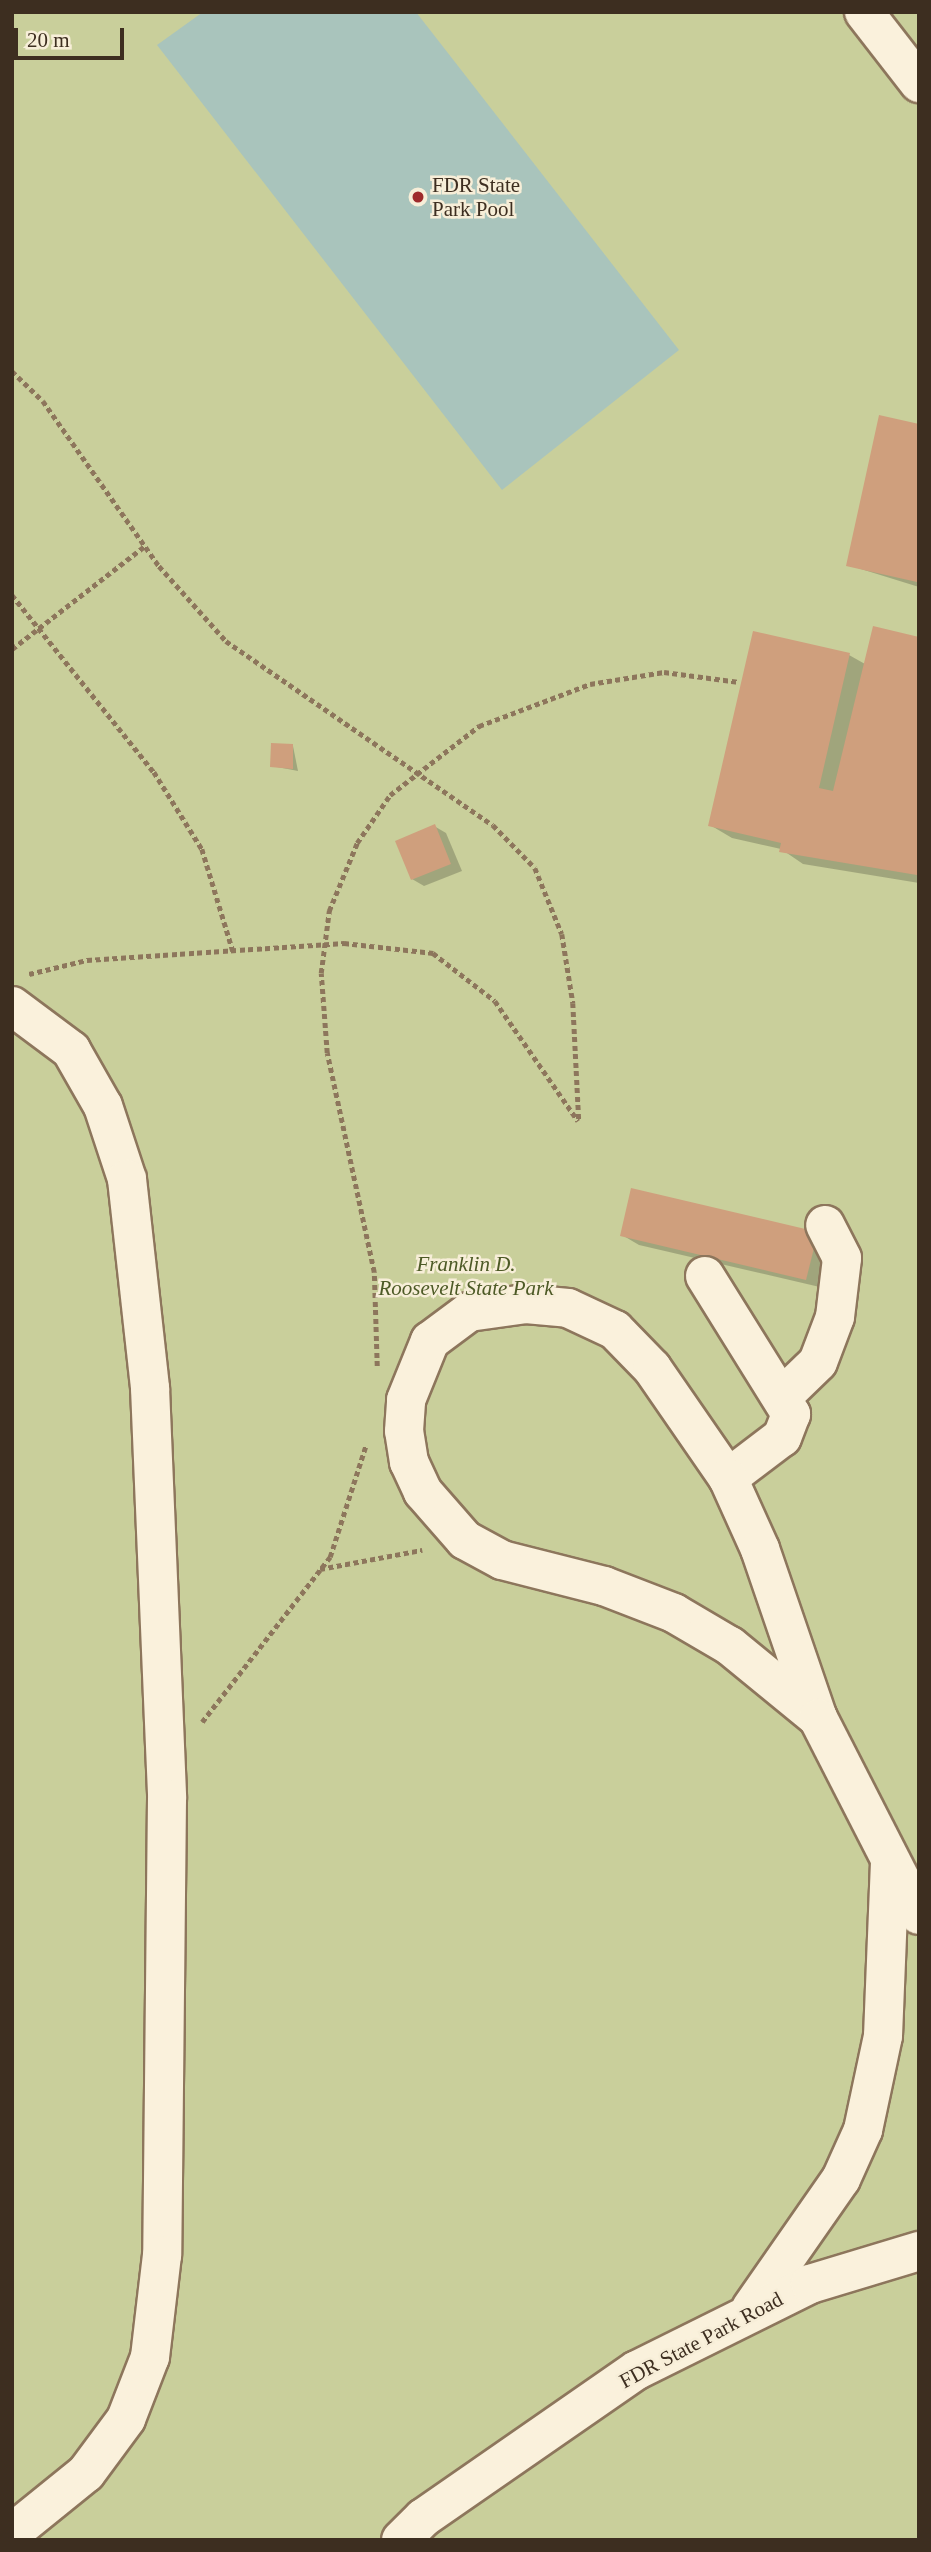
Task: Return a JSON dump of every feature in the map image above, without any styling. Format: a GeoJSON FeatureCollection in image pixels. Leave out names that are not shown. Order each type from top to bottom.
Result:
{"type":"FeatureCollection","features":[{"type":"Feature","properties":{"kind":"lane"},"geometry":{"type":"LineString","coordinates":[[864,12],[919,83]]}},
{"type":"Feature","properties":{"kind":"lane"},"geometry":{"type":"LineString","coordinates":[[12,2533],[86,2473],[126,2419],[150,2357],[162,2255],[167,1812],[150,1388],[127,1180],[103,1106],[71,1050],[14,993]]}},
{"type":"Feature","properties":{"kind":"lane"},"geometry":{"type":"LineString","coordinates":[[784,1395],[818,1362],[835,1317],[842,1258],[825,1225]]}},
{"type":"Feature","properties":{"kind":"lane"},"geometry":{"type":"LineString","coordinates":[[705,1276],[784,1395],[791,1414],[782,1437],[728,1478]]}},
{"type":"Feature","properties":{"kind":"lane"},"geometry":{"type":"LineString","coordinates":[[818,1718],[730,1646],[674,1613],[604,1586],[502,1560],[465,1540],[423,1492],[409,1462],[406,1400],[429,1341],[469,1312],[526,1304],[568,1308],[615,1330],[652,1368],[728,1478],[760,1549],[818,1718],[919,1915]]}},
{"type":"Feature","properties":{"kind":"lane"},"geometry":{"type":"LineString","coordinates":[[747,2314],[798,2246],[863,2130],[884,2036],[890,1862]]}},
{"type":"Feature","properties":{"kind":"lane","name":"FDR State Park Road"},"geometry":{"type":"LineString","coordinates":[[401,2540],[423,2518],[636,2370],[810,2284],[919,2251]]}},
{"type":"Feature","properties":{"kind":"path"},"geometry":{"type":"LineString","coordinates":[[12,371],[43,401],[145,546],[226,640],[414,773],[493,825],[535,868],[562,934],[573,1003],[579,1121],[495,1001],[433,953],[325,946],[87,960],[14,993]]}},
{"type":"Feature","properties":{"kind":"path"},"geometry":{"type":"LineString","coordinates":[[12,649],[145,546]]}},
{"type":"Feature","properties":{"kind":"path"},"geometry":{"type":"LineString","coordinates":[[12,595],[115,719],[202,849],[233,951]]}},
{"type":"Feature","properties":{"kind":"path"},"geometry":{"type":"LineString","coordinates":[[376,1380],[374,1272],[327,1053],[325,946],[329,911],[358,843],[390,794],[414,773],[479,726],[590,684],[664,672],[739,682]]}},
{"type":"Feature","properties":{"kind":"path"},"geometry":{"type":"LineString","coordinates":[[194,1732],[320,1570],[341,1532],[371,1436],[377,1448]]}},
{"type":"Feature","properties":{"kind":"path"},"geometry":{"type":"LineString","coordinates":[[320,1570],[427,1549],[420,1539]]}},
{"type":"Feature","properties":{"kind":"green space","name":"Franklin D. Roosevelt State Park"},"geometry":{"type":"Polygon","coordinates":[[[12,12],[919,12],[919,2540],[12,2540],[12,12]]]}},
{"type":"Feature","properties":{"kind":"water","name":"FDR State Park Pool"},"geometry":{"type":"Polygon","coordinates":[[[203,12],[416,12],[679,350],[502,490],[157,45],[203,12]]]}},
{"type":"Feature","properties":{"kind":"building"},"geometry":{"type":"Polygon","coordinates":[[[879,415],[919,424],[917,582],[846,566],[879,415]]]}},
{"type":"Feature","properties":{"kind":"building"},"geometry":{"type":"Polygon","coordinates":[[[873,626],[919,637],[917,875],[779,852],[781,843],[708,826],[753,631],[850,653],[819,788],[833,791],[873,626]]]}},
{"type":"Feature","properties":{"kind":"building"},"geometry":{"type":"Polygon","coordinates":[[[271,743],[293,744],[293,769],[270,767],[271,743]]]}},
{"type":"Feature","properties":{"kind":"building"},"geometry":{"type":"Polygon","coordinates":[[[435,824],[451,864],[411,880],[395,841],[435,824]]]}},
{"type":"Feature","properties":{"kind":"building"},"geometry":{"type":"Polygon","coordinates":[[[631,1188],[818,1232],[806,1280],[620,1236],[631,1188]]]}},
{"type":"Feature","properties":{"kind":"place","name":"FDR State Park Pool"},"geometry":{"type":"Point","coordinates":[418,197]}}]}
